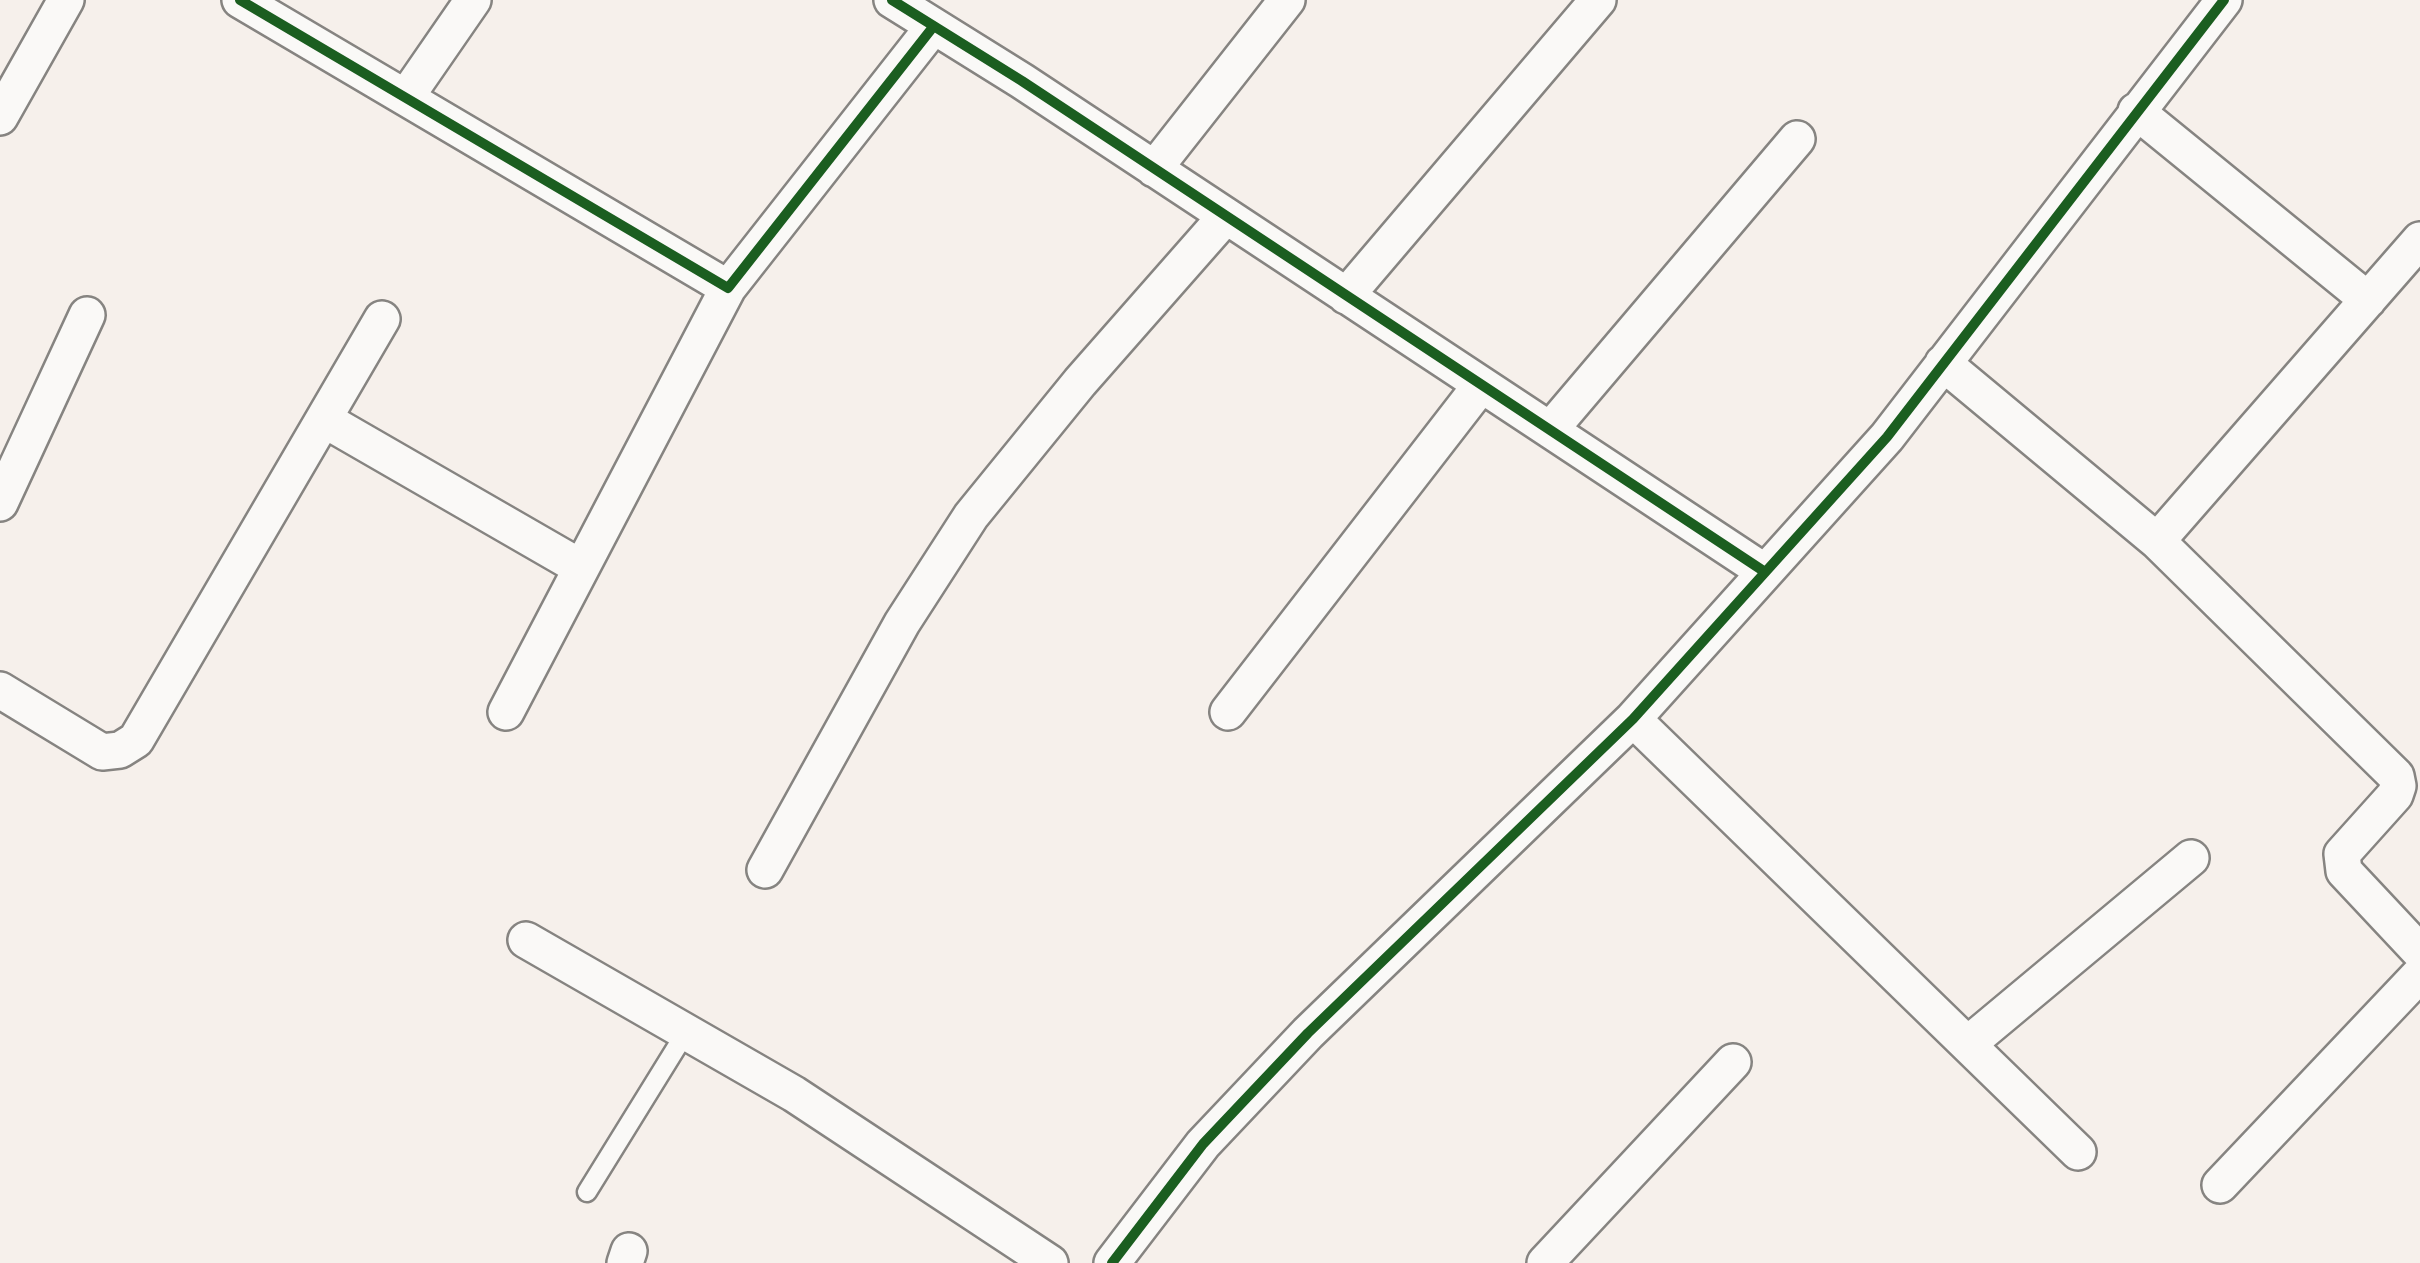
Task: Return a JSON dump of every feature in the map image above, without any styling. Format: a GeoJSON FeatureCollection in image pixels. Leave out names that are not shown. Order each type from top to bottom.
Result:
{"type":"FeatureCollection","features":[{"type":"Feature","properties":{"kind":"street"},"geometry":{"type":"LineString","coordinates":[[0,117],[66,0]]}},
{"type":"Feature","properties":{"kind":"street"},"geometry":{"type":"LineString","coordinates":[[240,0],[728,288]]}},
{"type":"Feature","properties":{"kind":"street"},"geometry":{"type":"LineString","coordinates":[[406,97],[473,0]]}},
{"type":"Feature","properties":{"kind":"street"},"geometry":{"type":"LineString","coordinates":[[1154,169],[1287,0]]}},
{"type":"Feature","properties":{"kind":"street"},"geometry":{"type":"LineString","coordinates":[[1346,296],[1598,0]]}},
{"type":"Feature","properties":{"kind":"street"},"geometry":{"type":"LineString","coordinates":[[1112,1263],[1203,1144],[1308,1033],[1633,719],[1887,437],[2224,0]]}},
{"type":"Feature","properties":{"kind":"street"},"geometry":{"type":"LineString","coordinates":[[506,712],[728,288],[919,11],[1765,572]]}},
{"type":"Feature","properties":{"kind":"street"},"geometry":{"type":"LineString","coordinates":[[2137,111],[2368,300]]}},
{"type":"Feature","properties":{"kind":"street"},"geometry":{"type":"LineString","coordinates":[[1550,430],[1797,138]]}},
{"type":"Feature","properties":{"kind":"street"},"geometry":{"type":"LineString","coordinates":[[765,870],[902,623],[971,516],[1080,382],[1226,216]]}},
{"type":"Feature","properties":{"kind":"street"},"geometry":{"type":"LineString","coordinates":[[2157,541],[2420,240]]}},
{"type":"Feature","properties":{"kind":"street"},"geometry":{"type":"LineString","coordinates":[[0,503],[87,315]]}},
{"type":"Feature","properties":{"kind":"street"},"geometry":{"type":"LineString","coordinates":[[0,690],[102,752],[120,750],[136,740],[382,320]]}},
{"type":"Feature","properties":{"kind":"street"},"geometry":{"type":"LineString","coordinates":[[1943,363],[2157,541],[2396,776],[2398,786],[2395,795],[2342,854],[2341,862],[2344,871],[2420,952]]}},
{"type":"Feature","properties":{"kind":"street"},"geometry":{"type":"LineString","coordinates":[[1228,712],[1481,385]]}},
{"type":"Feature","properties":{"kind":"street"},"geometry":{"type":"LineString","coordinates":[[325,420],[580,567]]}},
{"type":"Feature","properties":{"kind":"street"},"geometry":{"type":"LineString","coordinates":[[1633,719],[2078,1152]]}},
{"type":"Feature","properties":{"kind":"street"},"geometry":{"type":"LineString","coordinates":[[1968,1044],[2191,858]]}},
{"type":"Feature","properties":{"kind":"street"},"geometry":{"type":"LineString","coordinates":[[526,940],[794,1094],[1050,1263]]}},
{"type":"Feature","properties":{"kind":"street"},"geometry":{"type":"LineString","coordinates":[[2220,1185],[2420,974]]}},
{"type":"Feature","properties":{"kind":"street"},"geometry":{"type":"LineString","coordinates":[[1545,1263],[1733,1062]]}},
{"type":"Feature","properties":{"kind":"lane"},"geometry":{"type":"LineString","coordinates":[[587,1192],[686,1032]]}},
{"type":"Feature","properties":{"kind":"cycle path"},"geometry":{"type":"LineString","coordinates":[[240,0],[728,288],[933,27]]}},
{"type":"Feature","properties":{"kind":"cycle path"},"geometry":{"type":"LineString","coordinates":[[892,0],[1022,81],[1765,572]]}},
{"type":"Feature","properties":{"kind":"cycle path"},"geometry":{"type":"LineString","coordinates":[[1112,1263],[1203,1144],[1308,1033],[1633,719],[1887,437],[2224,0]]}}]}
